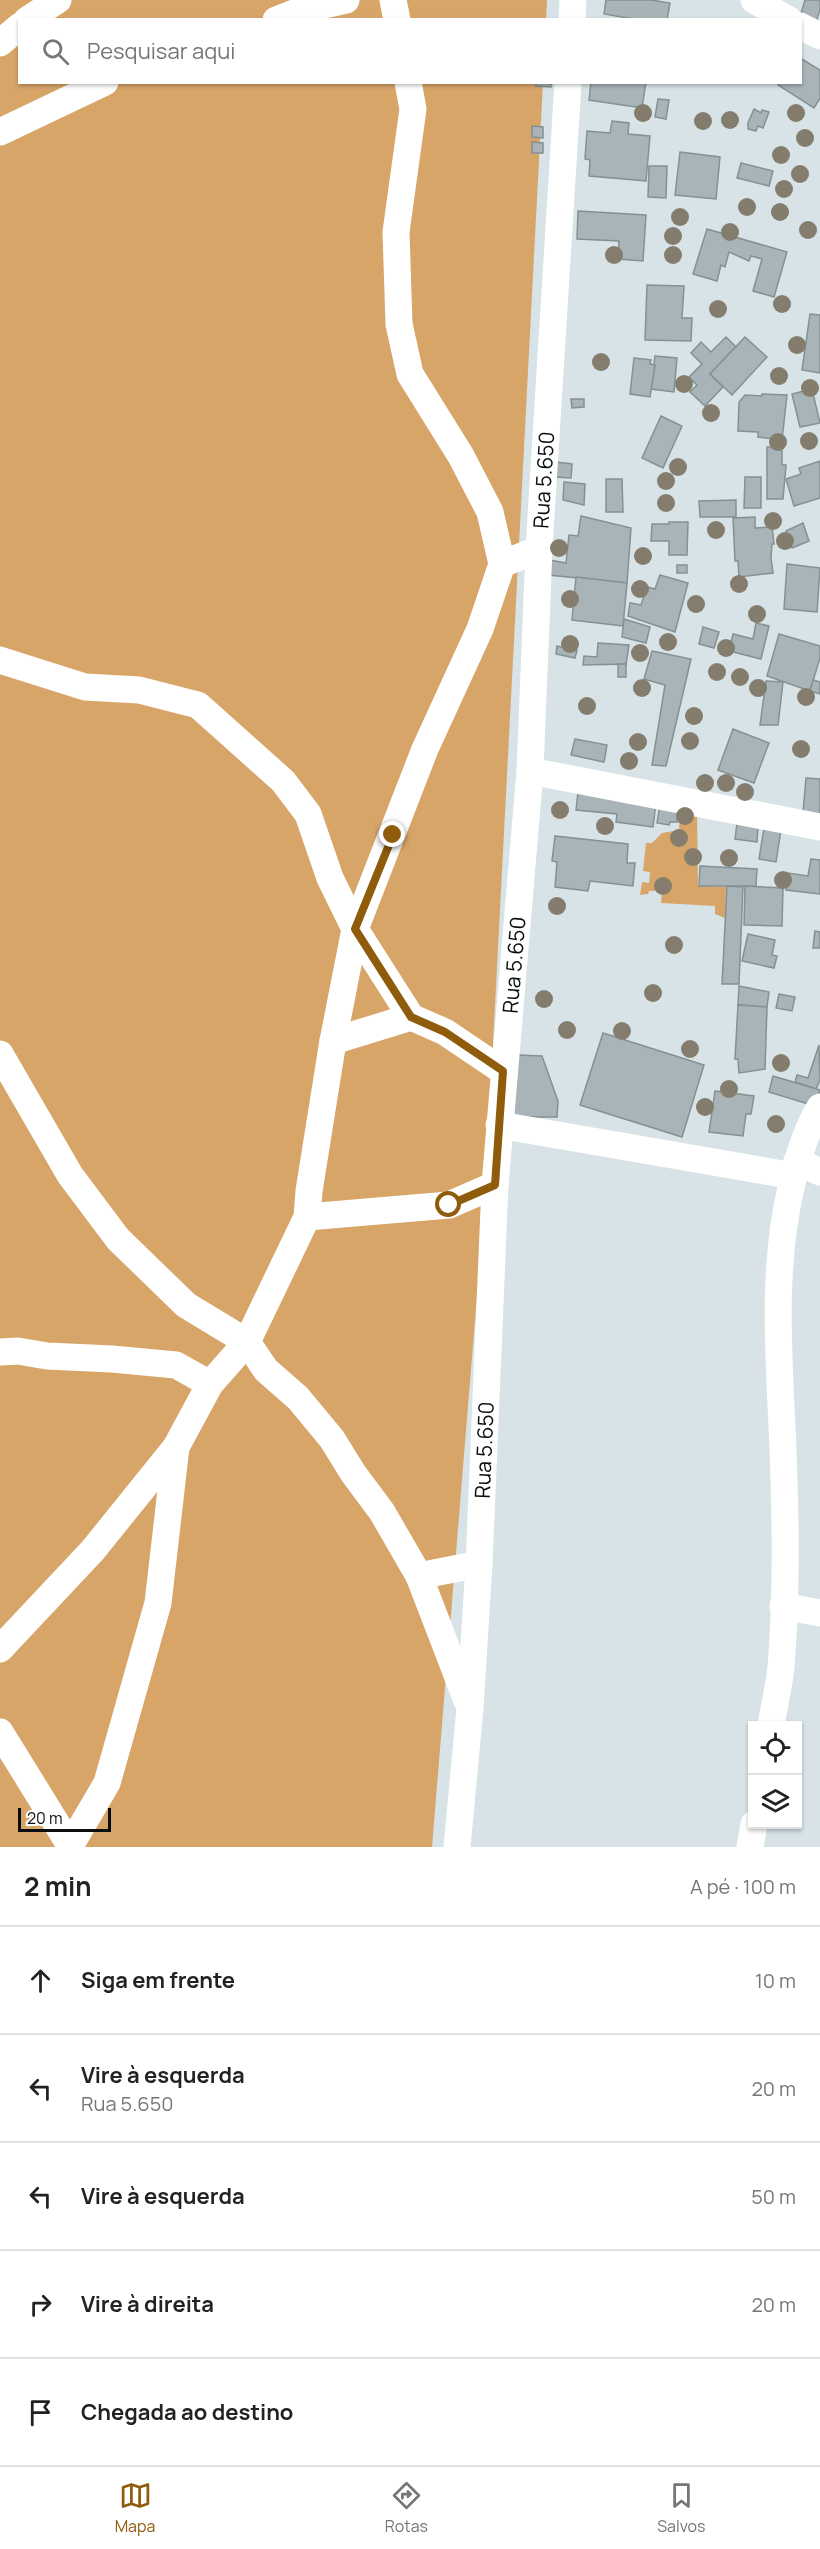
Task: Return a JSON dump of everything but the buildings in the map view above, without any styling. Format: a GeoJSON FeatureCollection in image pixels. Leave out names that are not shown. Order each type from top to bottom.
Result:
{"type":"FeatureCollection","features":[{"type":"Feature","properties":{"kind":"street"},"geometry":{"type":"LineString","coordinates":[[30,18],[58,0]]}},
{"type":"Feature","properties":{"kind":"street"},"geometry":{"type":"LineString","coordinates":[[281,18],[302,10],[346,0]]}},
{"type":"Feature","properties":{"kind":"street"},"geometry":{"type":"LineString","coordinates":[[393,0],[397,18]]}},
{"type":"Feature","properties":{"kind":"street"},"geometry":{"type":"LineString","coordinates":[[572,18],[573,0]]}},
{"type":"Feature","properties":{"kind":"street"},"geometry":{"type":"LineString","coordinates":[[754,0],[786,18]]}},
{"type":"Feature","properties":{"kind":"street"},"geometry":{"type":"LineString","coordinates":[[802,27],[820,36]]}},
{"type":"Feature","properties":{"kind":"street"},"geometry":{"type":"LineString","coordinates":[[0,43],[18,28]]}},
{"type":"Feature","properties":{"kind":"street"},"geometry":{"type":"LineString","coordinates":[[0,132],[101,84]]}},
{"type":"Feature","properties":{"kind":"street"},"geometry":{"type":"LineString","coordinates":[[0,1649],[93,1550],[176,1447],[210,1384],[247,1342],[307,1217],[309,1191],[333,1041],[355,929],[425,749],[480,629],[502,564],[490,513],[460,456],[411,374],[399,324],[396,232],[413,109],[408,84]]}},
{"type":"Feature","properties":{"kind":"street","name":"Rua 5.650"},"geometry":{"type":"LineString","coordinates":[[457,1847],[470,1708],[479,1564],[499,1125],[530,771],[539,549],[568,84]]}},
{"type":"Feature","properties":{"kind":"street"},"geometry":{"type":"LineString","coordinates":[[502,564],[539,549]]}},
{"type":"Feature","properties":{"kind":"street"},"geometry":{"type":"LineString","coordinates":[[0,660],[85,687],[139,690],[198,705],[283,781],[308,814],[330,878],[355,929],[411,1017],[445,1032],[503,1071]]}},
{"type":"Feature","properties":{"kind":"street"},"geometry":{"type":"LineString","coordinates":[[530,771],[820,827]]}},
{"type":"Feature","properties":{"kind":"street"},"geometry":{"type":"LineString","coordinates":[[333,1041],[411,1017]]}},
{"type":"Feature","properties":{"kind":"street"},"geometry":{"type":"LineString","coordinates":[[0,1054],[70,1175],[118,1239],[186,1305],[247,1342],[266,1370],[298,1398],[332,1439],[353,1473],[382,1512],[418,1576],[470,1708]]}},
{"type":"Feature","properties":{"kind":"street"},"geometry":{"type":"LineString","coordinates":[[772,1721],[781,1669],[783,1606],[784,1479],[778,1369],[778,1269],[785,1210],[803,1170],[820,1107]]}},
{"type":"Feature","properties":{"kind":"street"},"geometry":{"type":"LineString","coordinates":[[499,1125],[803,1170]]}},
{"type":"Feature","properties":{"kind":"street"},"geometry":{"type":"LineString","coordinates":[[307,1217],[449,1205],[495,1185]]}},
{"type":"Feature","properties":{"kind":"street"},"geometry":{"type":"LineString","coordinates":[[0,1352],[18,1351],[19,1353],[47,1356],[176,1365],[210,1384]]}},
{"type":"Feature","properties":{"kind":"street"},"geometry":{"type":"LineString","coordinates":[[0,1732],[70,1846],[107,1783],[158,1603],[176,1447]]}},
{"type":"Feature","properties":{"kind":"street"},"geometry":{"type":"LineString","coordinates":[[418,1576],[479,1564]]}},
{"type":"Feature","properties":{"kind":"street"},"geometry":{"type":"LineString","coordinates":[[783,1606],[820,1613]]}},
{"type":"Feature","properties":{"kind":"street"},"geometry":{"type":"LineString","coordinates":[[750,1847],[753,1829]]}},
{"type":"Feature","properties":{"kind":"shaded area"},"geometry":{"type":"Polygon","coordinates":[[[0,0],[547,0],[546,18],[18,18],[18,84],[543,84],[485,1198],[432,1847],[0,1847],[0,0]]]}},
{"type":"Feature","properties":{"kind":"shaded area"},"geometry":{"type":"Polygon","coordinates":[[[680,808],[697,811],[698,886],[726,887],[725,918],[715,914],[715,906],[661,903],[662,891],[649,891],[648,894],[640,895],[642,882],[649,883],[650,872],[643,871],[646,843],[652,843],[662,833],[679,830],[680,808]]]}},
{"type":"Feature","properties":{"kind":"route"},"geometry":{"type":"LineString","coordinates":[[393,835],[355,929],[411,1017],[445,1032],[503,1071],[495,1185],[449,1205]]}}]}
